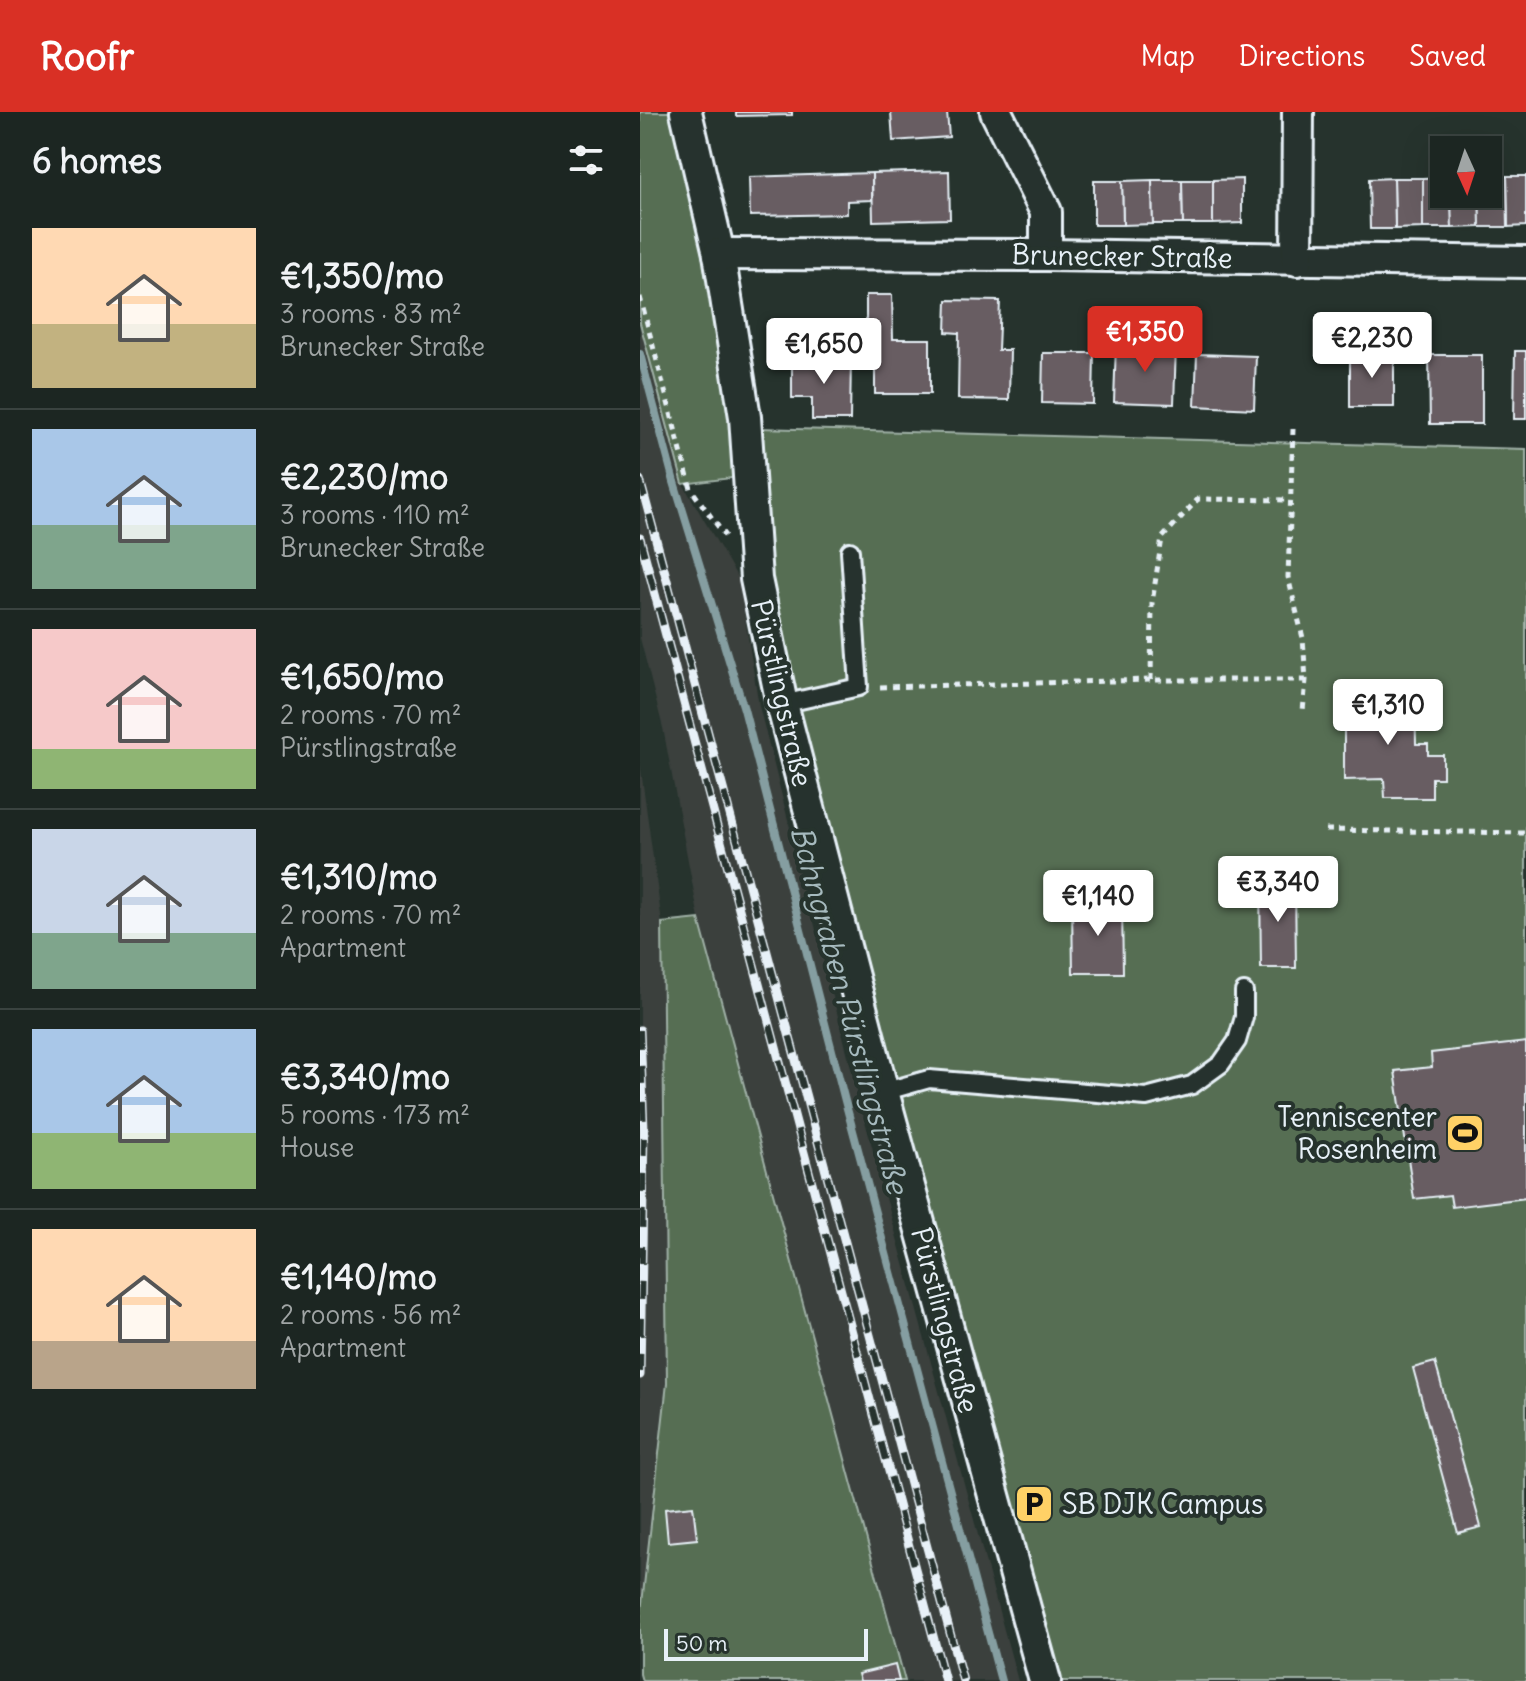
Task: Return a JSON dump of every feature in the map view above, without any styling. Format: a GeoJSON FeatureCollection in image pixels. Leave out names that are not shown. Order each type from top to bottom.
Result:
{"type":"FeatureCollection","features":[{"type":"Feature","properties":{"kind":"street","name":"Pürstlingstraße"},"geometry":{"type":"LineString","coordinates":[[686,112],[719,254],[745,417],[756,579],[782,704],[883,1092],[1045,1681]]}},
{"type":"Feature","properties":{"kind":"street"},"geometry":{"type":"LineString","coordinates":[[996,112],[1046,212],[1046,255]]}},
{"type":"Feature","properties":{"kind":"street"},"geometry":{"type":"LineString","coordinates":[[1297,260],[1298,112]]}},
{"type":"Feature","properties":{"kind":"street","name":"Brunecker Straße"},"geometry":{"type":"LineString","coordinates":[[719,254],[1526,262]]}},
{"type":"Feature","properties":{"kind":"lane"},"geometry":{"type":"LineString","coordinates":[[782,704],[859,687],[850,551]]}},
{"type":"Feature","properties":{"kind":"lane"},"geometry":{"type":"LineString","coordinates":[[883,1092],[929,1079],[1146,1097],[1192,1085],[1221,1064],[1237,1041],[1244,1017],[1244,992]]}},
{"type":"Feature","properties":{"kind":"path"},"geometry":{"type":"LineString","coordinates":[[640,297],[691,489],[728,541]]}},
{"type":"Feature","properties":{"kind":"path"},"geometry":{"type":"LineString","coordinates":[[1293,429],[1288,577],[1303,638],[1306,680],[1303,711]]}},
{"type":"Feature","properties":{"kind":"path"},"geometry":{"type":"LineString","coordinates":[[1151,680],[1152,603],[1162,538],[1198,499],[1290,500]]}},
{"type":"Feature","properties":{"kind":"path"},"geometry":{"type":"LineString","coordinates":[[859,687],[1151,680],[1306,680]]}},
{"type":"Feature","properties":{"kind":"path"},"geometry":{"type":"LineString","coordinates":[[1326,830],[1526,833]]}},
{"type":"Feature","properties":{"kind":"shaded area"},"geometry":{"type":"Polygon","coordinates":[[[640,323],[683,484],[739,580],[759,706],[859,1099],[1018,1681],[905,1681],[699,919],[663,728],[640,638],[640,323]]]}},
{"type":"Feature","properties":{"kind":"shaded area"},"geometry":{"type":"Polygon","coordinates":[[[640,763],[662,923],[667,1383],[640,1621],[640,763]]]}},
{"type":"Feature","properties":{"kind":"green space"},"geometry":{"type":"Polygon","coordinates":[[[640,112],[676,112],[709,255],[740,477],[683,484],[640,323],[640,112]]]}},
{"type":"Feature","properties":{"kind":"green space"},"geometry":{"type":"Polygon","coordinates":[[[758,428],[1526,449],[1526,1681],[1045,1681],[782,704],[758,428]]]}},
{"type":"Feature","properties":{"kind":"green space"},"geometry":{"type":"Polygon","coordinates":[[[699,919],[905,1681],[642,1681],[640,1674],[640,1621],[667,1383],[662,923],[699,919]]]}},
{"type":"Feature","properties":{"kind":"building"},"geometry":{"type":"Polygon","coordinates":[[[736,112],[792,112],[792,115],[736,116],[736,112]]]}},
{"type":"Feature","properties":{"kind":"building"},"geometry":{"type":"Polygon","coordinates":[[[891,112],[947,112],[949,137],[893,141],[891,112]]]}},
{"type":"Feature","properties":{"kind":"building"},"geometry":{"type":"Polygon","coordinates":[[[949,171],[950,219],[873,221],[872,173],[949,171]]]}},
{"type":"Feature","properties":{"kind":"building"},"geometry":{"type":"Polygon","coordinates":[[[872,173],[872,200],[847,201],[847,214],[750,216],[749,177],[872,173]]]}},
{"type":"Feature","properties":{"kind":"building"},"geometry":{"type":"Polygon","coordinates":[[[1502,176],[1507,176],[1508,227],[1480,227],[1479,208],[1502,208],[1502,176]]]}},
{"type":"Feature","properties":{"kind":"building"},"geometry":{"type":"Polygon","coordinates":[[[1507,176],[1526,176],[1526,226],[1508,227],[1507,176]]]}},
{"type":"Feature","properties":{"kind":"building"},"geometry":{"type":"Polygon","coordinates":[[[1394,178],[1423,178],[1423,228],[1395,229],[1394,178]]]}},
{"type":"Feature","properties":{"kind":"building"},"geometry":{"type":"Polygon","coordinates":[[[1394,178],[1395,229],[1370,229],[1369,179],[1394,178]]]}},
{"type":"Feature","properties":{"kind":"building"},"geometry":{"type":"Polygon","coordinates":[[[1423,178],[1430,178],[1430,208],[1451,208],[1452,228],[1423,228],[1423,178]]]}},
{"type":"Feature","properties":{"kind":"building"},"geometry":{"type":"Polygon","coordinates":[[[1242,179],[1242,223],[1213,224],[1213,180],[1242,179]]]}},
{"type":"Feature","properties":{"kind":"building"},"geometry":{"type":"Polygon","coordinates":[[[1152,180],[1153,224],[1123,225],[1122,181],[1152,180]]]}},
{"type":"Feature","properties":{"kind":"building"},"geometry":{"type":"Polygon","coordinates":[[[1152,180],[1182,180],[1183,224],[1153,224],[1152,180]]]}},
{"type":"Feature","properties":{"kind":"building"},"geometry":{"type":"Polygon","coordinates":[[[1182,180],[1213,180],[1213,224],[1183,224],[1182,180]]]}},
{"type":"Feature","properties":{"kind":"building"},"geometry":{"type":"Polygon","coordinates":[[[1094,181],[1122,181],[1123,225],[1094,225],[1094,181]]]}},
{"type":"Feature","properties":{"kind":"building"},"geometry":{"type":"Polygon","coordinates":[[[1451,208],[1479,208],[1480,227],[1452,228],[1451,208]]]}},
{"type":"Feature","properties":{"kind":"building"},"geometry":{"type":"Polygon","coordinates":[[[866,295],[892,295],[893,339],[930,339],[930,394],[875,394],[875,341],[866,341],[866,295]]]}},
{"type":"Feature","properties":{"kind":"building"},"geometry":{"type":"Polygon","coordinates":[[[947,300],[1000,301],[998,350],[1010,350],[1009,400],[958,399],[959,333],[946,332],[947,300]]]}},
{"type":"Feature","properties":{"kind":"building"},"geometry":{"type":"Polygon","coordinates":[[[1116,344],[1176,346],[1174,404],[1114,402],[1116,344]]]}},
{"type":"Feature","properties":{"kind":"building"},"geometry":{"type":"Polygon","coordinates":[[[1515,351],[1526,351],[1526,419],[1514,419],[1515,351]]]}},
{"type":"Feature","properties":{"kind":"building"},"geometry":{"type":"Polygon","coordinates":[[[1350,352],[1394,352],[1394,407],[1350,407],[1350,352]]]}},
{"type":"Feature","properties":{"kind":"building"},"geometry":{"type":"Polygon","coordinates":[[[1043,353],[1094,353],[1093,404],[1042,403],[1043,353]]]}},
{"type":"Feature","properties":{"kind":"building"},"geometry":{"type":"Polygon","coordinates":[[[1197,354],[1256,356],[1254,409],[1195,406],[1197,354]]]}},
{"type":"Feature","properties":{"kind":"building"},"geometry":{"type":"Polygon","coordinates":[[[1429,355],[1482,355],[1482,424],[1430,424],[1429,355]]]}},
{"type":"Feature","properties":{"kind":"building"},"geometry":{"type":"Polygon","coordinates":[[[792,358],[851,358],[850,420],[812,420],[812,398],[792,398],[792,358]]]}},
{"type":"Feature","properties":{"kind":"building"},"geometry":{"type":"Polygon","coordinates":[[[1344,697],[1415,697],[1416,744],[1428,744],[1428,755],[1443,755],[1443,778],[1432,778],[1432,798],[1385,798],[1384,779],[1344,780],[1344,697]]]}},
{"type":"Feature","properties":{"kind":"building"},"geometry":{"type":"Polygon","coordinates":[[[1295,880],[1296,968],[1261,968],[1260,881],[1295,880]]]}},
{"type":"Feature","properties":{"kind":"building"},"geometry":{"type":"Polygon","coordinates":[[[1072,904],[1122,904],[1123,973],[1073,973],[1072,904]]]}},
{"type":"Feature","properties":{"kind":"building","name":"Tenniscenter Rosenheim"},"geometry":{"type":"Polygon","coordinates":[[[1526,1042],[1526,1198],[1452,1207],[1450,1195],[1414,1199],[1395,1071],[1432,1067],[1431,1053],[1526,1042]]]}},
{"type":"Feature","properties":{"kind":"building"},"geometry":{"type":"Polygon","coordinates":[[[1435,1362],[1481,1527],[1458,1533],[1413,1368],[1435,1362]]]}},
{"type":"Feature","properties":{"kind":"building"},"geometry":{"type":"Polygon","coordinates":[[[693,1506],[697,1539],[668,1542],[665,1509],[693,1506]]]}},
{"type":"Feature","properties":{"kind":"building"},"geometry":{"type":"Polygon","coordinates":[[[895,1665],[899,1681],[860,1681],[858,1674],[895,1665]]]}},
{"type":"Feature","properties":{"kind":"waterway","name":"Bahngraben Pürstlingstraße"},"geometry":{"type":"LineString","coordinates":[[640,354],[674,482],[744,709],[845,1101],[1001,1681]]}},
{"type":"Feature","properties":{"kind":"railway"},"geometry":{"type":"LineString","coordinates":[[640,480],[963,1681]]}},
{"type":"Feature","properties":{"kind":"railway"},"geometry":{"type":"LineString","coordinates":[[640,538],[945,1681]]}},
{"type":"Feature","properties":{"kind":"railway"},"geometry":{"type":"LineString","coordinates":[[640,1030],[644,1130],[640,1375]]}},
{"type":"Feature","properties":{"kind":"place","name":"Tenniscenter Rosenheim"},"geometry":{"type":"Point","coordinates":[1465,1133]}},
{"type":"Feature","properties":{"kind":"place","name":"SB DJK Campus"},"geometry":{"type":"Point","coordinates":[1034,1504]}}]}
